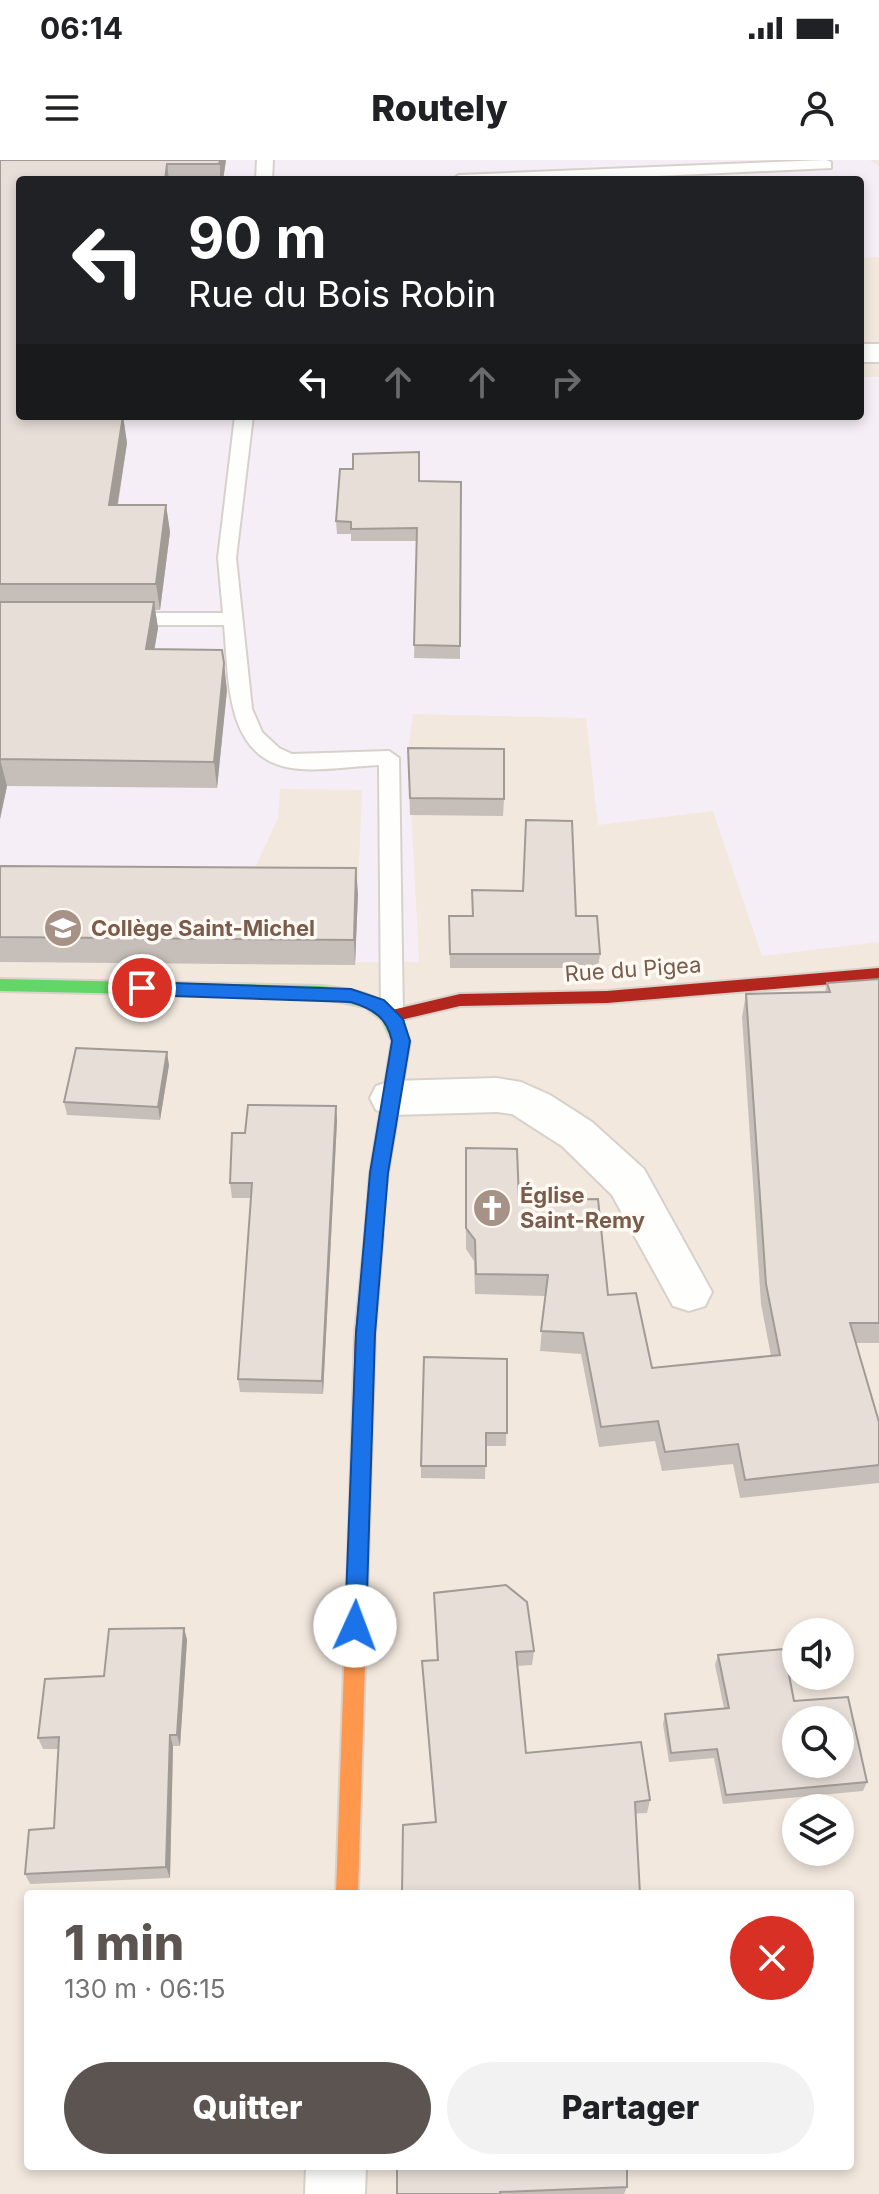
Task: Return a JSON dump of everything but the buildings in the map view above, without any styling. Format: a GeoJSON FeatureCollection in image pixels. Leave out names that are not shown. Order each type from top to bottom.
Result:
{"type":"FeatureCollection","features":[{"type":"Feature","properties":{"kind":"street","name":"Rue du Pigea"},"geometry":{"type":"LineString","coordinates":[[392,1016],[460,1000],[607,997],[879,974]]}},
{"type":"Feature","properties":{"kind":"street"},"geometry":{"type":"LineString","coordinates":[[0,985],[321,992],[367,999],[392,1016],[401,1041],[379,1173],[365,1334],[347,1890]]}},
{"type":"Feature","properties":{"kind":"street"},"geometry":{"type":"LineString","coordinates":[[391,1098],[497,1095],[521,1099],[577,1134],[628,1182],[689,1292]]}},
{"type":"Feature","properties":{"kind":"street"},"geometry":{"type":"LineString","coordinates":[[335,2194],[336,2170]]}},
{"type":"Feature","properties":{"kind":"lane"},"geometry":{"type":"LineString","coordinates":[[540,176],[826,165]]}},
{"type":"Feature","properties":{"kind":"lane"},"geometry":{"type":"LineString","coordinates":[[244,420],[227,558],[242,709],[253,736],[272,753],[289,761],[389,758],[392,1016]]}},
{"type":"Feature","properties":{"kind":"lane"},"geometry":{"type":"LineString","coordinates":[[109,619],[233,619]]}},
{"type":"Feature","properties":{"kind":"shaded area"},"geometry":{"type":"Polygon","coordinates":[[[0,160],[879,160],[879,2194],[0,2194],[0,160]]]}},
{"type":"Feature","properties":{"kind":"shaded area"},"geometry":{"type":"Polygon","coordinates":[[[0,160],[870,160],[879,166],[879,257],[864,258],[864,176],[16,176],[16,420],[864,420],[864,377],[879,377],[879,942],[762,956],[713,811],[598,825],[586,718],[413,714],[408,750],[419,962],[355,962],[362,790],[280,789],[278,818],[243,894],[236,964],[0,962],[0,160]]]}},
{"type":"Feature","properties":{"kind":"traffic: fast"},"geometry":{"type":"LineString","coordinates":[[0,985],[321,992],[360,998],[380,1008],[388,1016],[401,1041],[379,1173],[374,1235]]}},
{"type":"Feature","properties":{"kind":"traffic: slow"},"geometry":{"type":"LineString","coordinates":[[347,1890],[360,1498]]}},
{"type":"Feature","properties":{"kind":"traffic: jam"},"geometry":{"type":"LineString","coordinates":[[392,1016],[460,1000],[607,997],[879,974]]}},
{"type":"Feature","properties":{"kind":"traffic: jam"},"geometry":{"type":"LineString","coordinates":[[360,1498],[365,1334],[374,1235]]}},
{"type":"Feature","properties":{"kind":"place","name":"Collège Saint-Michel"},"geometry":{"type":"Point","coordinates":[63,928]}},
{"type":"Feature","properties":{"kind":"place","name":"Église Saint-Remy"},"geometry":{"type":"Point","coordinates":[492,1208]}},
{"type":"Feature","properties":{"kind":"route"},"geometry":{"type":"LineString","coordinates":[[142,988],[321,992],[351,996],[378,1004],[397,1024],[401,1041],[379,1173],[365,1334],[355,1626]]}}]}
